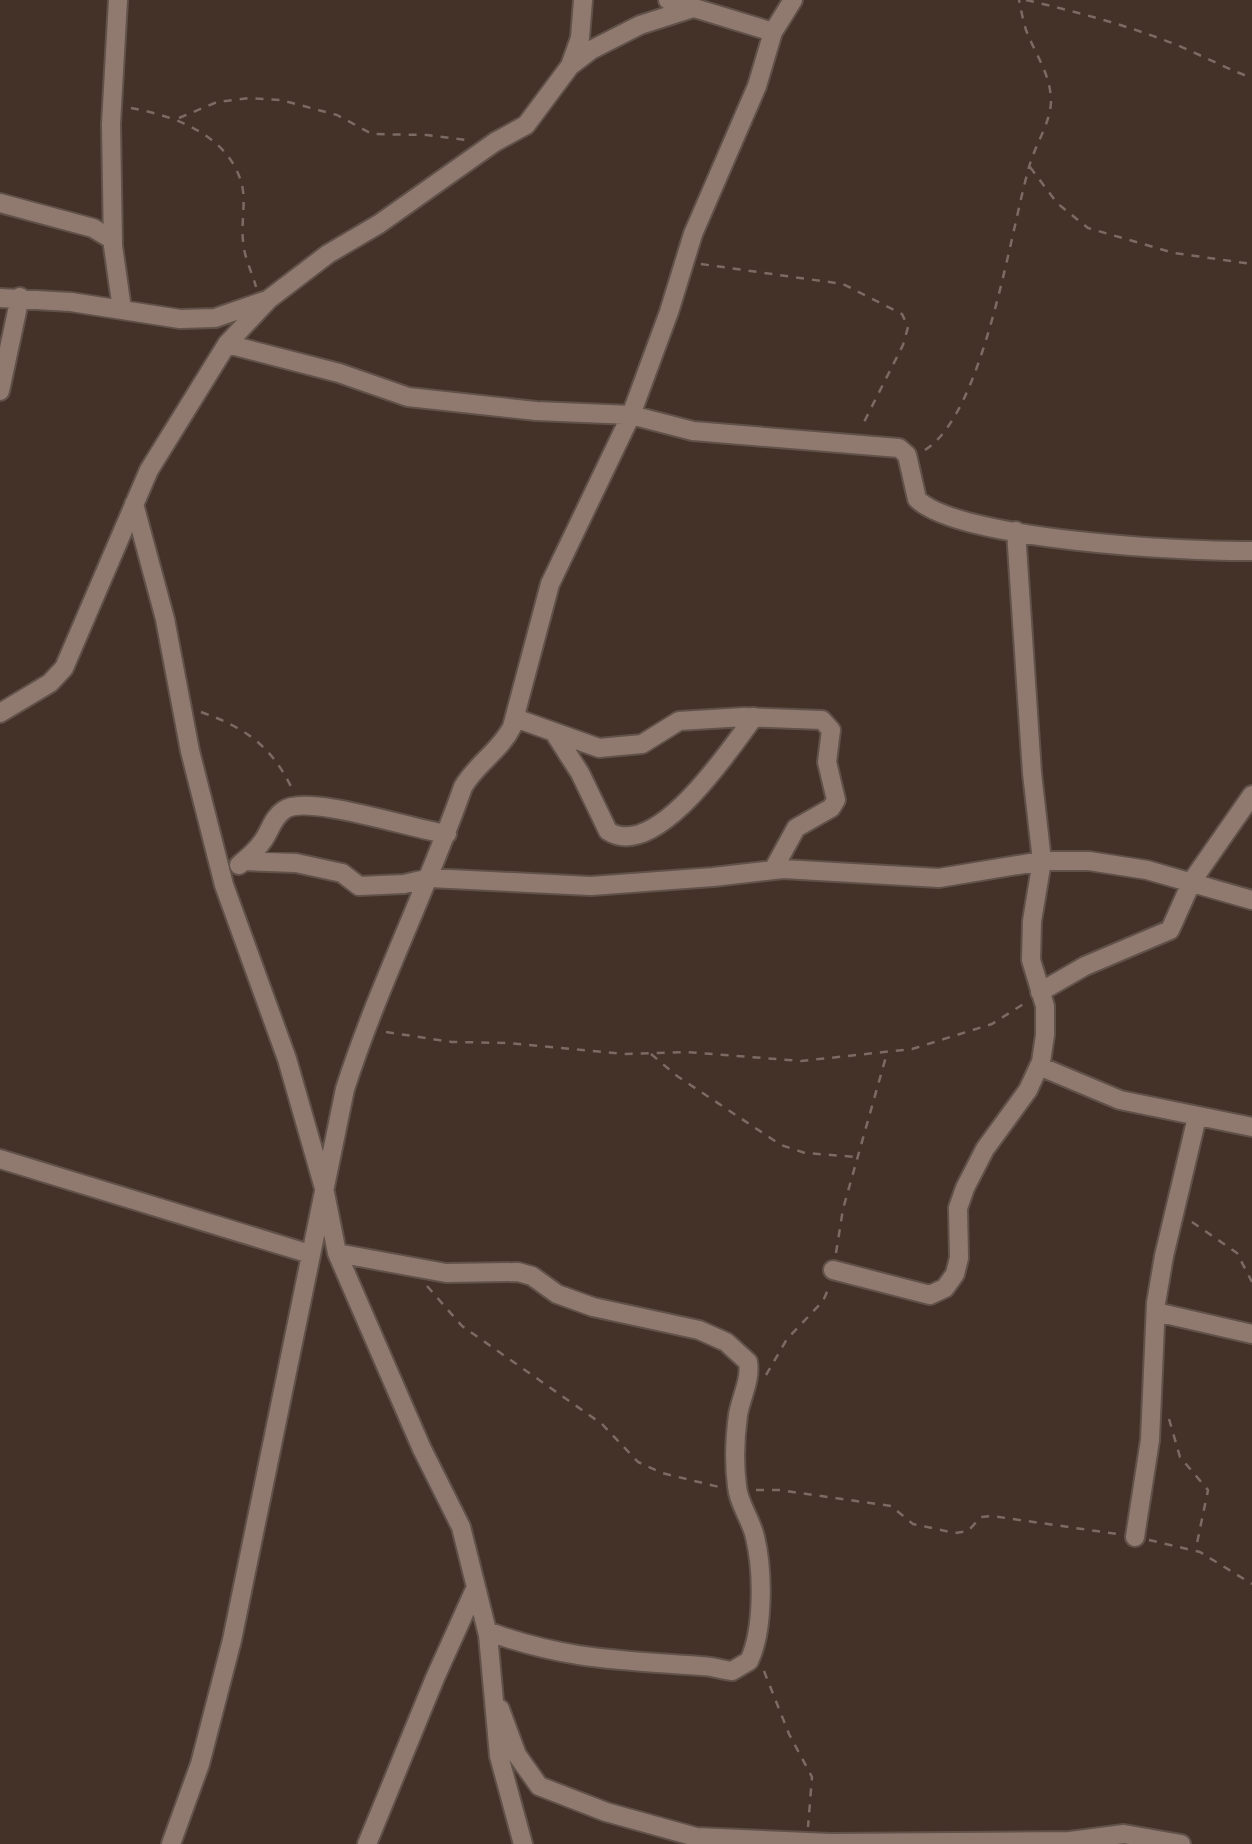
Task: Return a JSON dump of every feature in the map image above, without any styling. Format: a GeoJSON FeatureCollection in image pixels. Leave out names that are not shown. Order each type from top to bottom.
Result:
{"type":"FeatureCollection","features":[{"type":"Feature","properties":{"kind":"street"},"geometry":{"type":"LineString","coordinates":[[118,0],[111,94],[113,240],[122,309]]}},
{"type":"Feature","properties":{"kind":"street"},"geometry":{"type":"LineString","coordinates":[[570,66],[580,38],[583,0]]}},
{"type":"Feature","properties":{"kind":"street"},"geometry":{"type":"LineString","coordinates":[[668,0],[773,32]]}},
{"type":"Feature","properties":{"kind":"street"},"geometry":{"type":"LineString","coordinates":[[170,1844],[200,1764],[232,1640],[344,1089],[364,1028],[471,774],[507,738],[550,584],[631,415],[693,234],[757,86],[773,32],[793,0]]}},
{"type":"Feature","properties":{"kind":"street"},"geometry":{"type":"LineString","coordinates":[[0,713],[50,683],[64,668],[149,470],[227,344],[265,301],[317,261],[526,125],[570,66],[591,50],[640,24],[690,9]]}},
{"type":"Feature","properties":{"kind":"street"},"geometry":{"type":"LineString","coordinates":[[0,203],[92,228],[113,240]]}},
{"type":"Feature","properties":{"kind":"street"},"geometry":{"type":"LineString","coordinates":[[0,298],[180,318],[215,318],[265,301]]}},
{"type":"Feature","properties":{"kind":"street"},"geometry":{"type":"LineString","coordinates":[[0,391],[6,347],[20,298]]}},
{"type":"Feature","properties":{"kind":"street"},"geometry":{"type":"LineString","coordinates":[[227,344],[339,373],[408,397],[536,411],[631,415],[694,431],[899,448],[909,461],[914,492],[924,506],[941,515],[1016,532],[1204,551],[1252,551]]}},
{"type":"Feature","properties":{"kind":"street"},"geometry":{"type":"LineString","coordinates":[[134,504],[165,619],[222,880],[287,1058],[324,1188],[337,1253],[422,1449],[461,1527],[487,1631],[499,1756],[523,1844]]}},
{"type":"Feature","properties":{"kind":"street"},"geometry":{"type":"LineString","coordinates":[[833,1270],[930,1295],[945,1288],[958,1266],[958,1208],[965,1188],[985,1148],[1028,1090],[1039,1066],[1047,1018],[1031,960],[1032,921],[1042,861],[1032,773],[1016,532]]}},
{"type":"Feature","properties":{"kind":"street"},"geometry":{"type":"LineString","coordinates":[[515,718],[599,748],[642,744],[680,721],[816,718],[825,722],[831,730],[827,762],[836,794],[834,805],[796,828],[774,870]]}},
{"type":"Feature","properties":{"kind":"street"},"geometry":{"type":"LineString","coordinates":[[556,734],[608,830],[622,836],[660,825],[672,817],[754,718]]}},
{"type":"Feature","properties":{"kind":"street"},"geometry":{"type":"LineString","coordinates":[[1040,992],[1085,966],[1170,930],[1192,881],[1252,795]]}},
{"type":"Feature","properties":{"kind":"street"},"geometry":{"type":"LineString","coordinates":[[222,880],[263,841],[284,810],[299,804],[376,816],[422,831],[447,834]]}},
{"type":"Feature","properties":{"kind":"street"},"geometry":{"type":"LineString","coordinates":[[244,860],[342,873],[359,886],[404,884],[430,878],[572,886],[713,878],[774,870],[939,878],[1042,861],[1110,862],[1252,900]]}},
{"type":"Feature","properties":{"kind":"street"},"geometry":{"type":"LineString","coordinates":[[1039,1066],[1120,1100],[1252,1127]]}},
{"type":"Feature","properties":{"kind":"street"},"geometry":{"type":"LineString","coordinates":[[1135,1536],[1150,1440],[1156,1312],[1174,1210],[1197,1117]]}},
{"type":"Feature","properties":{"kind":"street"},"geometry":{"type":"LineString","coordinates":[[0,1159],[310,1254]]}},
{"type":"Feature","properties":{"kind":"street"},"geometry":{"type":"LineString","coordinates":[[337,1253],[446,1273],[518,1272],[593,1308],[699,1330],[741,1352],[750,1370],[739,1412],[737,1490],[756,1538],[760,1615],[749,1660],[732,1671],[574,1656],[532,1648],[487,1631]]}},
{"type":"Feature","properties":{"kind":"street"},"geometry":{"type":"LineString","coordinates":[[1156,1312],[1252,1334]]}},
{"type":"Feature","properties":{"kind":"street"},"geometry":{"type":"LineString","coordinates":[[367,1844],[476,1587]]}},
{"type":"Feature","properties":{"kind":"street"},"geometry":{"type":"LineString","coordinates":[[496,1696],[517,1755],[528,1774],[550,1792],[696,1837],[806,1843],[1070,1840],[1124,1834],[1181,1844]]}},
{"type":"Feature","properties":{"kind":"path"},"geometry":{"type":"LineString","coordinates":[[909,461],[936,444],[964,398],[991,320],[1029,165],[1050,113],[1049,81],[1026,29],[1019,0]]}},
{"type":"Feature","properties":{"kind":"path"},"geometry":{"type":"LineString","coordinates":[[1026,0],[1090,14],[1252,78]]}},
{"type":"Feature","properties":{"kind":"path"},"geometry":{"type":"LineString","coordinates":[[111,94],[130,108],[178,118],[215,144],[228,160],[242,186],[243,244],[265,301]]}},
{"type":"Feature","properties":{"kind":"path"},"geometry":{"type":"LineString","coordinates":[[178,118],[217,102],[281,100],[338,115],[372,134],[426,134],[492,145]]}},
{"type":"Feature","properties":{"kind":"path"},"geometry":{"type":"LineString","coordinates":[[1029,165],[1057,203],[1088,228],[1174,254],[1252,264]]}},
{"type":"Feature","properties":{"kind":"path"},"geometry":{"type":"LineString","coordinates":[[684,263],[844,284],[902,314],[908,327],[903,345],[854,443]]}},
{"type":"Feature","properties":{"kind":"path"},"geometry":{"type":"LineString","coordinates":[[181,704],[242,730],[260,743],[278,760],[299,804]]}},
{"type":"Feature","properties":{"kind":"path"},"geometry":{"type":"LineString","coordinates":[[364,1028],[452,1042],[801,1061],[912,1049],[992,1024],[1040,992]]}},
{"type":"Feature","properties":{"kind":"path"},"geometry":{"type":"LineString","coordinates":[[760,1388],[787,1340],[829,1291],[842,1208],[888,1051]]}},
{"type":"Feature","properties":{"kind":"path"},"geometry":{"type":"LineString","coordinates":[[650,1053],[677,1076],[781,1146],[805,1153],[858,1157]]}},
{"type":"Feature","properties":{"kind":"path"},"geometry":{"type":"LineString","coordinates":[[1174,1210],[1238,1254],[1252,1282]]}},
{"type":"Feature","properties":{"kind":"path"},"geometry":{"type":"LineString","coordinates":[[408,1266],[462,1326],[602,1424],[638,1462],[662,1474],[737,1490],[779,1490],[891,1506],[914,1524],[955,1533],[968,1531],[980,1518],[992,1516],[1135,1536],[1195,1551],[1221,1562],[1252,1584]]}},
{"type":"Feature","properties":{"kind":"path"},"geometry":{"type":"LineString","coordinates":[[1165,1404],[1180,1457],[1208,1490],[1195,1551]]}},
{"type":"Feature","properties":{"kind":"path"},"geometry":{"type":"LineString","coordinates":[[754,1646],[789,1734],[812,1777],[806,1843]]}}]}
